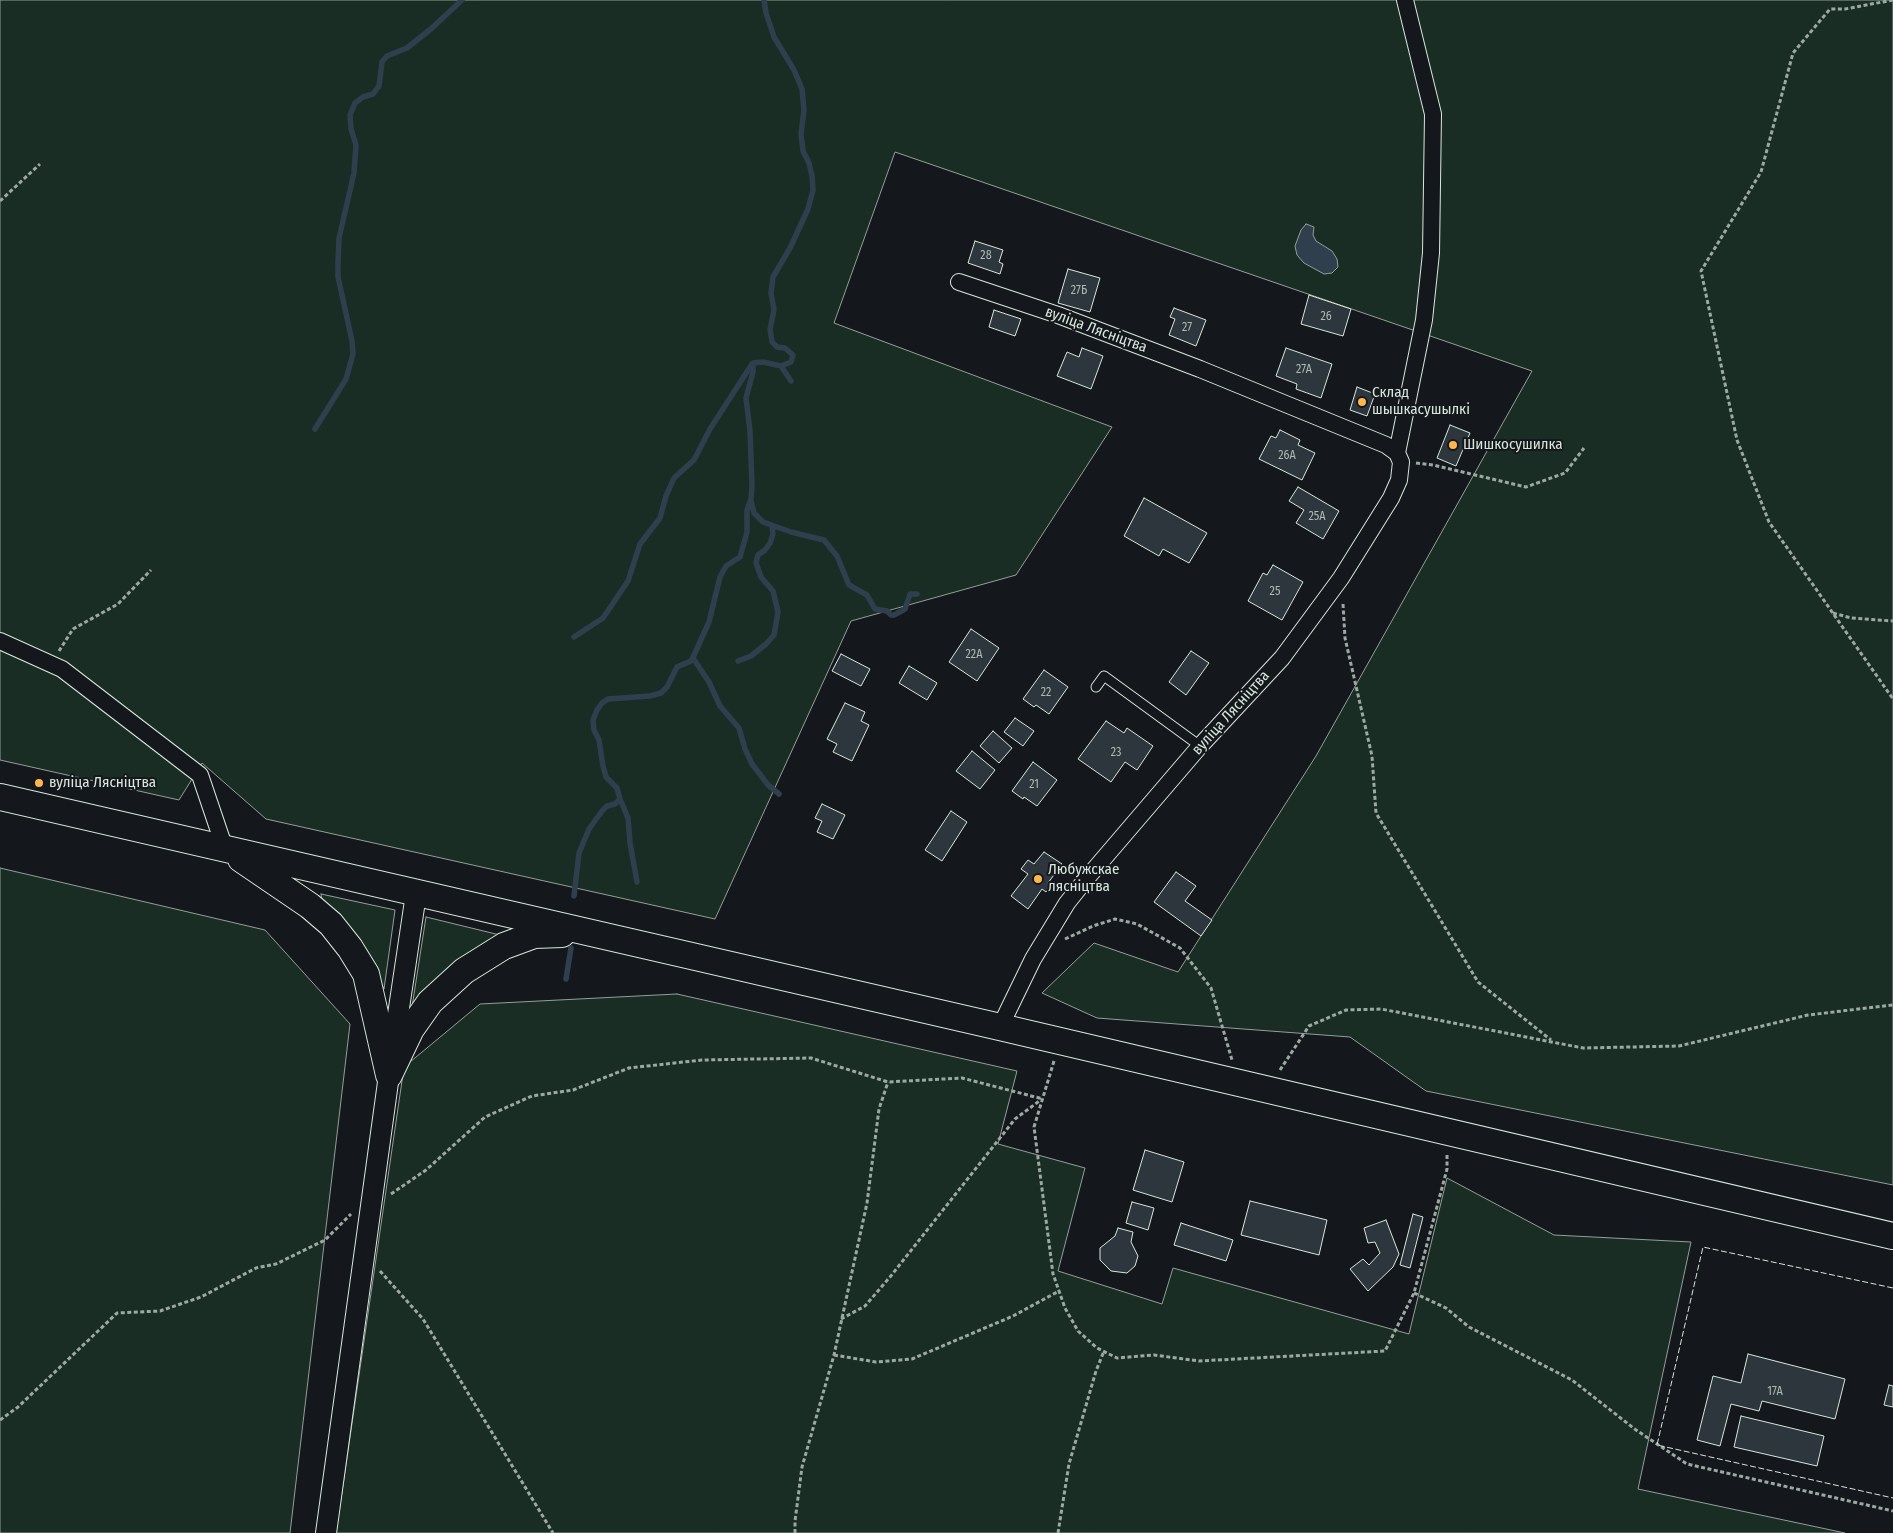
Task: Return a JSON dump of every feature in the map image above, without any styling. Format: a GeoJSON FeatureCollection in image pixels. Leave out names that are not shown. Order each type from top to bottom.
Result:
{"type":"FeatureCollection","features":[{"type":"Feature","properties":{"kind":"main road"},"geometry":{"type":"LineString","coordinates":[[0,797],[1000,1027],[1882,1233]]}},
{"type":"Feature","properties":{"kind":"main road"},"geometry":{"type":"LineString","coordinates":[[225,849],[310,906],[331,924],[350,948],[366,974],[389,1075]]}},
{"type":"Feature","properties":{"kind":"main road"},"geometry":{"type":"LineString","coordinates":[[389,1075],[411,1029],[430,1002],[464,971],[504,946],[534,935],[589,933]]}},
{"type":"Feature","properties":{"kind":"street","name":"вуліца Лясніцтва"},"geometry":{"type":"LineString","coordinates":[[1000,1027],[1033,959],[1056,920],[1087,878],[1200,746],[1282,658],[1341,578],[1391,498],[1399,480],[1399,457],[1424,320],[1432,253],[1433,114],[1405,0]]}},
{"type":"Feature","properties":{"kind":"street","name":"вуліца Лясніцтва"},"geometry":{"type":"LineString","coordinates":[[958,282],[1058,315],[1200,369],[1386,445],[1399,457]]}},
{"type":"Feature","properties":{"kind":"street"},"geometry":{"type":"LineString","coordinates":[[0,641],[62,669],[200,775],[225,849]]}},
{"type":"Feature","properties":{"kind":"street"},"geometry":{"type":"LineString","coordinates":[[326,1533],[416,894]]}},
{"type":"Feature","properties":{"kind":"lane"},"geometry":{"type":"LineString","coordinates":[[1096,687],[1104,676],[1200,746]]}},
{"type":"Feature","properties":{"kind":"path"},"geometry":{"type":"LineString","coordinates":[[1893,0],[1845,9],[1830,9],[1793,54],[1761,172],[1701,271],[1737,440],[1769,522],[1893,699]]}},
{"type":"Feature","properties":{"kind":"path"},"geometry":{"type":"LineString","coordinates":[[0,201],[40,164]]}},
{"type":"Feature","properties":{"kind":"path"},"geometry":{"type":"LineString","coordinates":[[1399,457],[1526,486],[1565,473],[1584,448]]}},
{"type":"Feature","properties":{"kind":"path"},"geometry":{"type":"LineString","coordinates":[[50,664],[73,630],[118,604],[151,570]]}},
{"type":"Feature","properties":{"kind":"path"},"geometry":{"type":"LineString","coordinates":[[1341,578],[1345,638],[1372,756],[1376,813],[1478,982],[1553,1042]]}},
{"type":"Feature","properties":{"kind":"path"},"geometry":{"type":"LineString","coordinates":[[1832,613],[1851,618],[1893,620]]}},
{"type":"Feature","properties":{"kind":"path"},"geometry":{"type":"LineString","coordinates":[[1060,942],[1093,926],[1115,919],[1138,924],[1180,948],[1211,988],[1238,1083]]}},
{"type":"Feature","properties":{"kind":"path"},"geometry":{"type":"LineString","coordinates":[[1267,1089],[1294,1052],[1309,1026],[1346,1010],[1381,1009],[1583,1048],[1679,1046],[1808,1015],[1893,1005]]}},
{"type":"Feature","properties":{"kind":"path"},"geometry":{"type":"LineString","coordinates":[[1060,1041],[1034,1127],[1052,1274],[1065,1308],[1078,1331],[1104,1351],[1117,1358],[1154,1355],[1199,1361],[1384,1351],[1414,1293],[1447,1169],[1447,1132]]}},
{"type":"Feature","properties":{"kind":"path"},"geometry":{"type":"LineString","coordinates":[[0,1420],[18,1407],[117,1313],[160,1311],[201,1297],[256,1268],[276,1264],[325,1240],[355,1209],[371,1207],[426,1170],[485,1117],[532,1096],[573,1090],[630,1068],[702,1060],[810,1058],[888,1082],[962,1078],[1042,1099]]}},
{"type":"Feature","properties":{"kind":"path"},"geometry":{"type":"LineString","coordinates":[[796,1533],[794,1521],[802,1466],[834,1355],[867,1202],[878,1109],[888,1082]]}},
{"type":"Feature","properties":{"kind":"path"},"geometry":{"type":"LineString","coordinates":[[841,1320],[865,1306],[1015,1119],[1042,1099]]}},
{"type":"Feature","properties":{"kind":"path"},"geometry":{"type":"LineString","coordinates":[[365,1253],[422,1319],[553,1533]]}},
{"type":"Feature","properties":{"kind":"path"},"geometry":{"type":"LineString","coordinates":[[834,1355],[876,1362],[912,1359],[1013,1316],[1059,1291]]}},
{"type":"Feature","properties":{"kind":"path"},"geometry":{"type":"LineString","coordinates":[[1414,1293],[1446,1308],[1469,1327],[1572,1380],[1636,1430],[1687,1464],[1893,1511]]}},
{"type":"Feature","properties":{"kind":"path"},"geometry":{"type":"LineString","coordinates":[[1058,1533],[1068,1464],[1096,1371],[1104,1351]]}},
{"type":"Feature","properties":{"kind":"green space"},"geometry":{"type":"Polygon","coordinates":[[[0,0],[1893,0],[1893,1185],[1426,1091],[1350,1037],[1097,1018],[1042,993],[1094,943],[1178,972],[1316,756],[1532,371],[895,152],[834,323],[1112,427],[1016,575],[851,621],[715,919],[266,819],[202,763],[179,800],[0,760],[0,0]]]}},
{"type":"Feature","properties":{"kind":"green space"},"geometry":{"type":"Polygon","coordinates":[[[0,868],[265,930],[350,1024],[290,1533],[0,1533],[0,868]]]}},
{"type":"Feature","properties":{"kind":"green space"},"geometry":{"type":"Polygon","coordinates":[[[321,894],[395,910],[384,989],[360,939],[322,900],[321,894]]]}},
{"type":"Feature","properties":{"kind":"green space"},"geometry":{"type":"Polygon","coordinates":[[[426,917],[500,935],[412,1007],[426,917]]]}},
{"type":"Feature","properties":{"kind":"green space"},"geometry":{"type":"Polygon","coordinates":[[[677,994],[1017,1071],[998,1144],[1085,1168],[1058,1271],[1162,1304],[1173,1268],[1409,1334],[1447,1178],[1554,1235],[1691,1242],[1638,1489],[1845,1533],[336,1533],[404,1067],[480,1004],[677,994]]]}},
{"type":"Feature","properties":{"kind":"water"},"geometry":{"type":"Polygon","coordinates":[[[1306,224],[1314,227],[1313,235],[1316,241],[1332,251],[1337,259],[1338,267],[1332,273],[1324,274],[1304,263],[1297,255],[1295,246],[1301,230],[1306,224]]]}},
{"type":"Feature","properties":{"kind":"building"},"geometry":{"type":"Polygon","coordinates":[[[975,241],[1003,250],[999,262],[1003,264],[1000,274],[968,263],[975,241]]]}},
{"type":"Feature","properties":{"kind":"building"},"geometry":{"type":"Polygon","coordinates":[[[1068,269],[1100,278],[1090,312],[1058,303],[1068,269]]]}},
{"type":"Feature","properties":{"kind":"building"},"geometry":{"type":"Polygon","coordinates":[[[1309,295],[1351,309],[1343,336],[1301,324],[1309,295]]]}},
{"type":"Feature","properties":{"kind":"building"},"geometry":{"type":"Polygon","coordinates":[[[1174,308],[1206,320],[1196,346],[1169,335],[1175,319],[1170,317],[1174,308]]]}},
{"type":"Feature","properties":{"kind":"building"},"geometry":{"type":"Polygon","coordinates":[[[994,310],[1021,319],[1015,336],[989,327],[994,310]]]}},
{"type":"Feature","properties":{"kind":"building"},"geometry":{"type":"Polygon","coordinates":[[[1082,348],[1103,356],[1091,389],[1057,376],[1067,352],[1079,357],[1082,348]]]}},
{"type":"Feature","properties":{"kind":"building"},"geometry":{"type":"Polygon","coordinates":[[[1286,348],[1332,364],[1321,398],[1296,389],[1297,384],[1276,376],[1286,348]]]}},
{"type":"Feature","properties":{"kind":"building","name":"Склад шышкасушылкі"},"geometry":{"type":"Polygon","coordinates":[[[1357,387],[1375,394],[1367,416],[1350,410],[1357,387]]]}},
{"type":"Feature","properties":{"kind":"building","name":"Шишкосушилка"},"geometry":{"type":"Polygon","coordinates":[[[1450,425],[1470,433],[1456,466],[1437,458],[1450,425]]]}},
{"type":"Feature","properties":{"kind":"building"},"geometry":{"type":"Polygon","coordinates":[[[1280,430],[1300,440],[1298,445],[1315,453],[1302,480],[1259,459],[1271,436],[1276,438],[1280,430]]]}},
{"type":"Feature","properties":{"kind":"building"},"geometry":{"type":"Polygon","coordinates":[[[1298,487],[1339,511],[1323,539],[1296,523],[1304,510],[1289,501],[1298,487]]]}},
{"type":"Feature","properties":{"kind":"building"},"geometry":{"type":"Polygon","coordinates":[[[1144,498],[1207,533],[1189,563],[1163,549],[1159,556],[1124,536],[1144,498]]]}},
{"type":"Feature","properties":{"kind":"building"},"geometry":{"type":"Polygon","coordinates":[[[1273,565],[1303,582],[1282,620],[1248,601],[1263,573],[1267,575],[1273,565]]]}},
{"type":"Feature","properties":{"kind":"building"},"geometry":{"type":"Polygon","coordinates":[[[971,629],[999,648],[977,681],[949,662],[971,629]]]}},
{"type":"Feature","properties":{"kind":"building"},"geometry":{"type":"Polygon","coordinates":[[[1191,651],[1209,663],[1186,695],[1169,682],[1191,651]]]}},
{"type":"Feature","properties":{"kind":"building"},"geometry":{"type":"Polygon","coordinates":[[[841,654],[870,669],[861,686],[832,671],[841,654]]]}},
{"type":"Feature","properties":{"kind":"building"},"geometry":{"type":"Polygon","coordinates":[[[909,666],[937,683],[927,700],[899,683],[909,666]]]}},
{"type":"Feature","properties":{"kind":"building"},"geometry":{"type":"Polygon","coordinates":[[[1044,670],[1068,687],[1049,714],[1023,699],[1044,670]]]}},
{"type":"Feature","properties":{"kind":"building"},"geometry":{"type":"Polygon","coordinates":[[[845,703],[865,712],[861,721],[869,725],[852,761],[833,752],[837,744],[827,739],[845,703]]]}},
{"type":"Feature","properties":{"kind":"building"},"geometry":{"type":"Polygon","coordinates":[[[1015,718],[1034,731],[1023,746],[1004,732],[1015,718]]]}},
{"type":"Feature","properties":{"kind":"building"},"geometry":{"type":"Polygon","coordinates":[[[1106,721],[1124,733],[1127,728],[1153,746],[1137,770],[1125,762],[1111,782],[1078,759],[1106,721]]]}},
{"type":"Feature","properties":{"kind":"building"},"geometry":{"type":"Polygon","coordinates":[[[993,731],[1012,748],[999,763],[980,746],[993,731]]]}},
{"type":"Feature","properties":{"kind":"building"},"geometry":{"type":"Polygon","coordinates":[[[972,751],[995,770],[980,789],[956,771],[972,751]]]}},
{"type":"Feature","properties":{"kind":"building"},"geometry":{"type":"Polygon","coordinates":[[[1033,762],[1057,780],[1037,806],[1012,791],[1033,762]]]}},
{"type":"Feature","properties":{"kind":"building"},"geometry":{"type":"Polygon","coordinates":[[[822,804],[845,815],[833,839],[817,832],[822,821],[815,818],[822,804]]]}},
{"type":"Feature","properties":{"kind":"building"},"geometry":{"type":"Polygon","coordinates":[[[951,811],[967,822],[942,861],[925,850],[951,811]]]}},
{"type":"Feature","properties":{"kind":"building","name":"Любужскае лясніцтва"},"geometry":{"type":"Polygon","coordinates":[[[1044,852],[1062,864],[1048,883],[1050,886],[1046,892],[1042,889],[1028,909],[1011,896],[1028,874],[1021,869],[1028,860],[1034,864],[1044,852]]]}},
{"type":"Feature","properties":{"kind":"building"},"geometry":{"type":"Polygon","coordinates":[[[1176,872],[1196,886],[1185,901],[1212,920],[1201,936],[1154,902],[1176,872]]]}},
{"type":"Feature","properties":{"kind":"building"},"geometry":{"type":"Polygon","coordinates":[[[1145,1150],[1184,1162],[1172,1202],[1133,1190],[1145,1150]]]}},
{"type":"Feature","properties":{"kind":"building"},"geometry":{"type":"Polygon","coordinates":[[[1250,1201],[1327,1220],[1319,1255],[1241,1235],[1250,1201]]]}},
{"type":"Feature","properties":{"kind":"building"},"geometry":{"type":"Polygon","coordinates":[[[1132,1202],[1154,1208],[1148,1230],[1126,1223],[1132,1202]]]}},
{"type":"Feature","properties":{"kind":"building"},"geometry":{"type":"Polygon","coordinates":[[[1413,1214],[1423,1217],[1410,1268],[1400,1265],[1413,1214]]]}},
{"type":"Feature","properties":{"kind":"building"},"geometry":{"type":"Polygon","coordinates":[[[1386,1220],[1399,1254],[1393,1267],[1368,1291],[1350,1269],[1363,1259],[1369,1265],[1380,1253],[1375,1242],[1368,1243],[1364,1228],[1386,1220]]]}},
{"type":"Feature","properties":{"kind":"building"},"geometry":{"type":"Polygon","coordinates":[[[1181,1223],[1233,1240],[1226,1261],[1174,1245],[1181,1223]]]}},
{"type":"Feature","properties":{"kind":"building"},"geometry":{"type":"Polygon","coordinates":[[[1118,1228],[1133,1232],[1131,1242],[1138,1256],[1135,1266],[1127,1273],[1111,1271],[1100,1260],[1100,1248],[1115,1236],[1118,1228]]]}},
{"type":"Feature","properties":{"kind":"building"},"geometry":{"type":"Polygon","coordinates":[[[1748,1354],[1845,1379],[1835,1419],[1762,1401],[1759,1411],[1731,1404],[1720,1446],[1697,1440],[1713,1376],[1741,1383],[1748,1354]]]}},
{"type":"Feature","properties":{"kind":"building"},"geometry":{"type":"Polygon","coordinates":[[[1889,1385],[1893,1386],[1893,1407],[1884,1405],[1889,1385]]]}},
{"type":"Feature","properties":{"kind":"building"},"geometry":{"type":"Polygon","coordinates":[[[1741,1416],[1824,1436],[1817,1466],[1734,1447],[1741,1416]]]}},
{"type":"Feature","properties":{"kind":"waterway"},"geometry":{"type":"LineString","coordinates":[[315,429],[346,379],[353,354],[352,341],[338,277],[339,238],[354,173],[356,145],[351,129],[350,115],[355,103],[363,97],[373,94],[379,86],[382,62],[387,56],[407,48],[462,0]]}},
{"type":"Feature","properties":{"kind":"waterway"},"geometry":{"type":"LineString","coordinates":[[574,896],[579,853],[589,829],[607,806],[615,804],[620,799],[617,788],[606,777],[603,766],[599,740],[594,730],[593,720],[597,710],[608,699],[650,696],[661,693],[667,687],[677,667],[691,661],[709,622],[720,577],[726,566],[740,557],[747,532],[747,510],[751,499],[752,486],[750,431],[746,398],[753,372],[753,363],[763,362],[781,366],[791,362],[793,355],[785,348],[777,347],[772,342],[770,329],[774,310],[771,293],[773,277],[790,248],[808,209],[813,190],[812,176],[809,163],[803,151],[801,134],[804,110],[802,89],[794,70],[774,37],[764,0]]}},
{"type":"Feature","properties":{"kind":"waterway"},"geometry":{"type":"LineString","coordinates":[[574,637],[603,618],[628,581],[640,544],[660,518],[666,496],[674,478],[694,460],[710,429],[752,364]]}},
{"type":"Feature","properties":{"kind":"waterway"},"geometry":{"type":"LineString","coordinates":[[781,366],[791,381]]}},
{"type":"Feature","properties":{"kind":"waterway"},"geometry":{"type":"LineString","coordinates":[[751,501],[754,513],[763,522],[791,532],[824,540],[837,556],[849,585],[867,595],[875,609],[887,611],[894,615],[905,609],[910,594],[917,594]]}},
{"type":"Feature","properties":{"kind":"waterway"},"geometry":{"type":"LineString","coordinates":[[738,661],[751,656],[774,635],[778,612],[773,591],[761,577],[756,563],[758,555],[770,543],[773,534],[772,526]]}},
{"type":"Feature","properties":{"kind":"waterway"},"geometry":{"type":"LineString","coordinates":[[693,658],[709,682],[720,706],[739,728],[752,764],[768,785],[779,794]]}},
{"type":"Feature","properties":{"kind":"waterway"},"geometry":{"type":"LineString","coordinates":[[620,799],[628,818],[630,843],[637,882]]}},
{"type":"Feature","properties":{"kind":"waterway"},"geometry":{"type":"LineString","coordinates":[[566,979],[571,948]]}},
{"type":"Feature","properties":{"kind":"fence"},"geometry":{"type":"LineString","coordinates":[[1893,1288],[1703,1247],[1657,1445],[1893,1498]]}},
{"type":"Feature","properties":{"kind":"place","name":"Склад шышкасушылкі"},"geometry":{"type":"Point","coordinates":[1362,402]}},
{"type":"Feature","properties":{"kind":"place","name":"Шишкосушилка"},"geometry":{"type":"Point","coordinates":[1453,445]}},
{"type":"Feature","properties":{"kind":"place","name":"вуліца Лясніцтва"},"geometry":{"type":"Point","coordinates":[39,783]}},
{"type":"Feature","properties":{"kind":"place","name":"Любужскае лясніцтва"},"geometry":{"type":"Point","coordinates":[1038,879]}}]}
